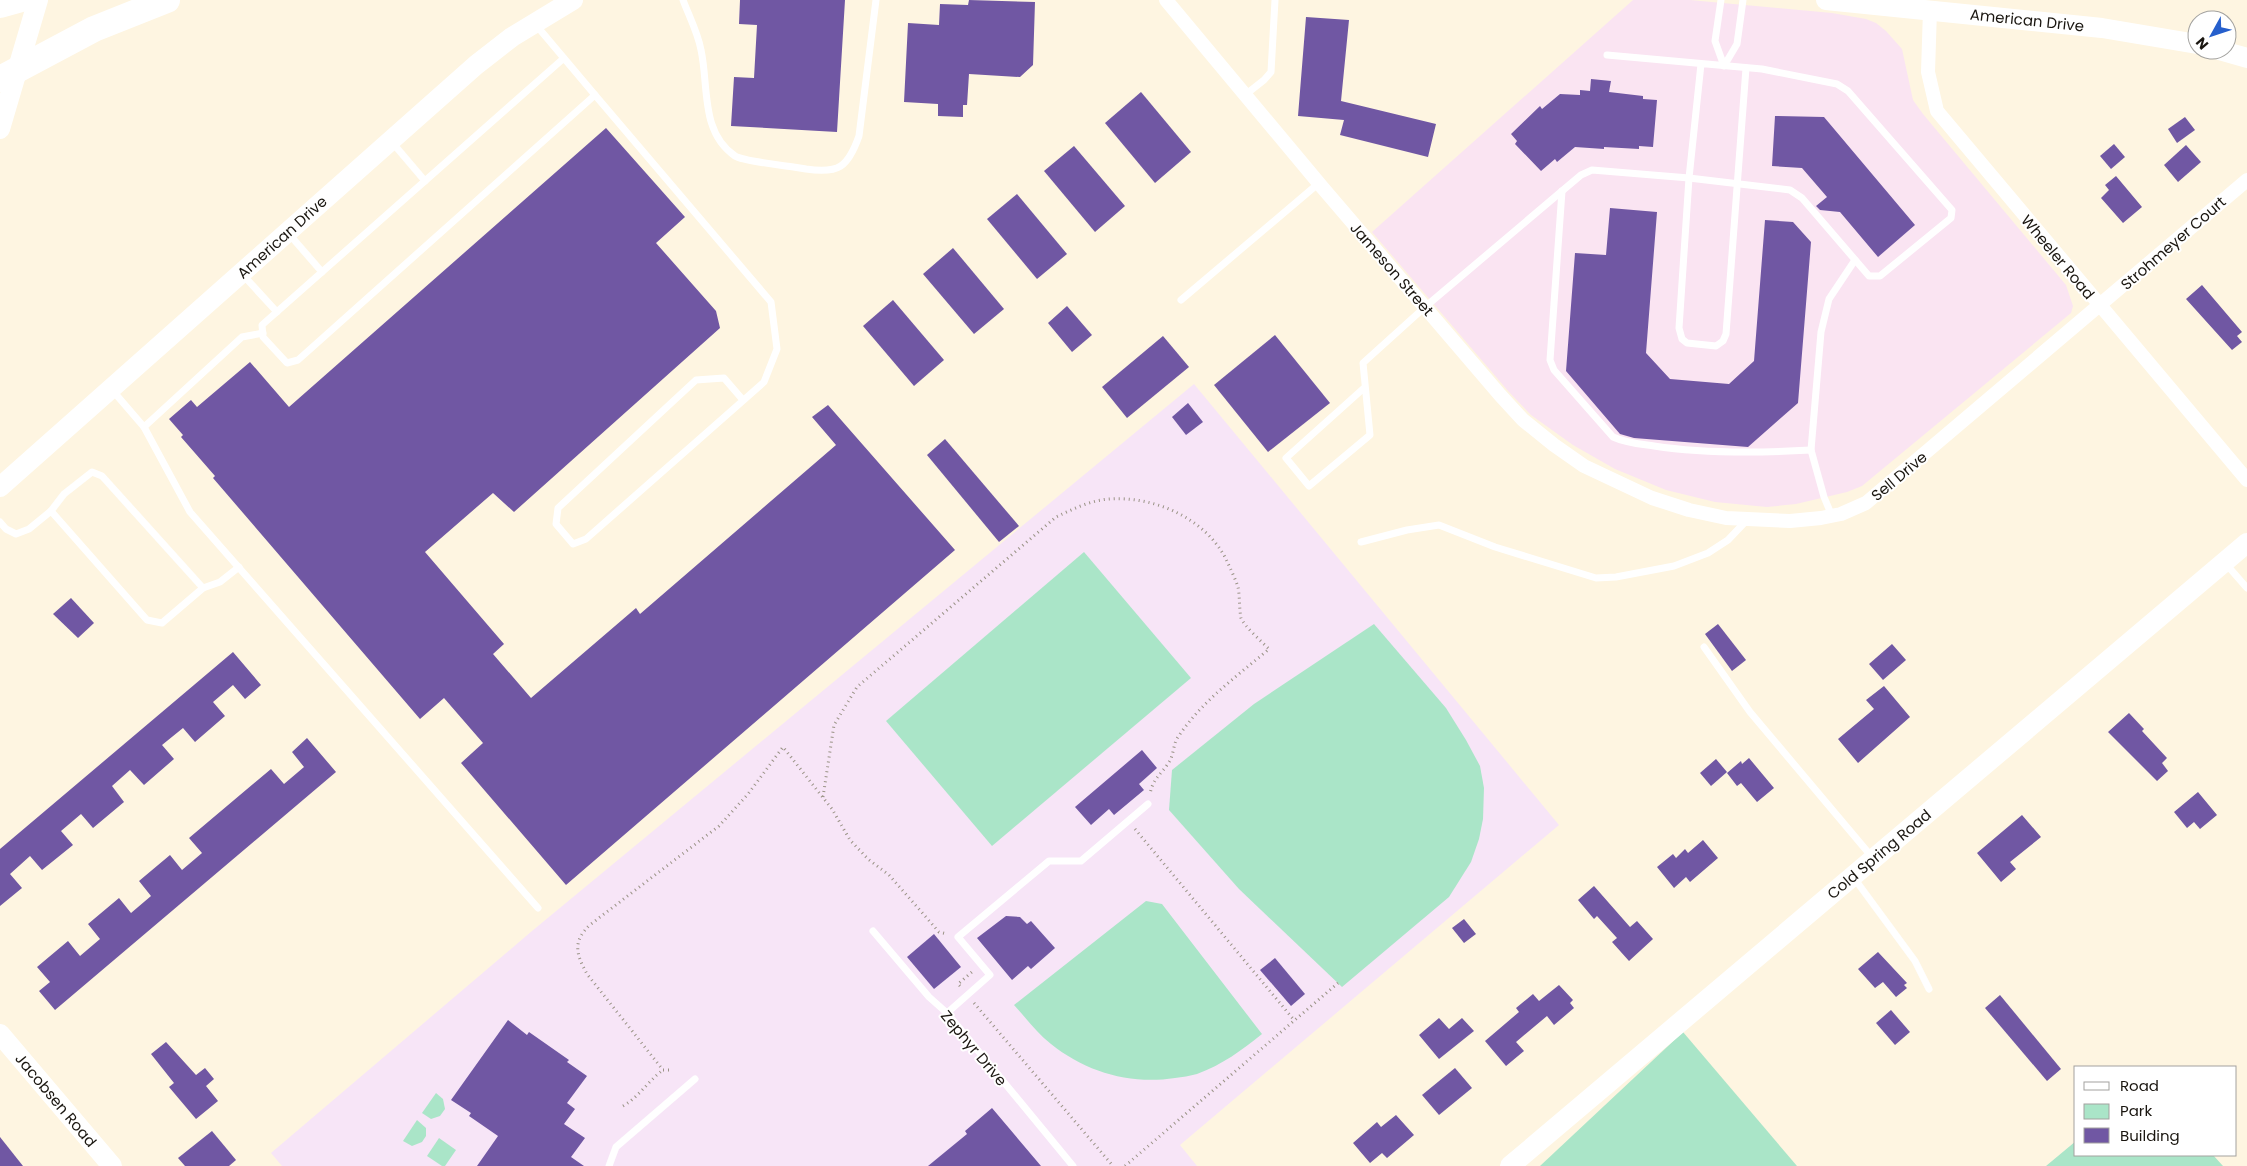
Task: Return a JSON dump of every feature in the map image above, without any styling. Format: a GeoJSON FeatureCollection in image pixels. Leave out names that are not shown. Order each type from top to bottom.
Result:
{"type":"FeatureCollection","features":[{"type":"Feature","properties":{"kind":"highway"},"geometry":{"type":"LineString","coordinates":[[0,5],[18,0]]}},
{"type":"Feature","properties":{"kind":"highway"},"geometry":{"type":"LineString","coordinates":[[0,79],[94,30],[167,0]]}},
{"type":"Feature","properties":{"kind":"street"},"geometry":{"type":"LineString","coordinates":[[0,129],[38,0]]}},
{"type":"Feature","properties":{"kind":"street","name":"American Drive"},"geometry":{"type":"LineString","coordinates":[[0,487],[476,65],[534,22],[573,0]]}},
{"type":"Feature","properties":{"kind":"street","name":"Jameson Street"},"geometry":{"type":"LineString","coordinates":[[1166,0],[1319,184],[1523,420],[1584,466],[1652,498]]}},
{"type":"Feature","properties":{"kind":"street","name":"American Drive"},"geometry":{"type":"LineString","coordinates":[[1826,0],[2102,28],[2187,42]]}},
{"type":"Feature","properties":{"kind":"street","name":"Wheeler Road"},"geometry":{"type":"LineString","coordinates":[[1930,10],[1927,49],[1928,72],[1937,111],[2247,480]]}},
{"type":"Feature","properties":{"kind":"street","name":"Strohmeyer Court"},"geometry":{"type":"LineString","coordinates":[[2100,306],[2247,180]]}},
{"type":"Feature","properties":{"kind":"street","name":"Sell Drive"},"geometry":{"type":"LineString","coordinates":[[1652,498],[1689,510],[1726,518],[1790,521],[1832,516],[1866,503],[2100,306]]}},
{"type":"Feature","properties":{"kind":"street","name":"Cold Spring Road"},"geometry":{"type":"LineString","coordinates":[[1510,1166],[2247,542]]}},
{"type":"Feature","properties":{"kind":"street","name":"Jacobsen Road"},"geometry":{"type":"LineString","coordinates":[[0,1034],[112,1166]]}},
{"type":"Feature","properties":{"kind":"lane"},"geometry":{"type":"LineString","coordinates":[[683,0],[701,50],[711,123],[720,142],[736,157],[826,172],[842,165],[854,151],[859,136],[876,0]]}},
{"type":"Feature","properties":{"kind":"lane"},"geometry":{"type":"LineString","coordinates":[[1244,95],[1264,80],[1271,72],[1275,0]]}},
{"type":"Feature","properties":{"kind":"lane"},"geometry":{"type":"LineString","coordinates":[[1721,0],[1715,41],[1724,66]]}},
{"type":"Feature","properties":{"kind":"lane"},"geometry":{"type":"LineString","coordinates":[[1724,66],[1737,44],[1743,0]]}},
{"type":"Feature","properties":{"kind":"lane"},"geometry":{"type":"LineString","coordinates":[[534,22],[771,302],[777,349],[764,382],[586,539],[573,544],[556,524],[558,508],[696,380],[724,378],[743,400]]}},
{"type":"Feature","properties":{"kind":"lane"},"geometry":{"type":"LineString","coordinates":[[1364,388],[1286,458],[1309,486],[1370,435],[1363,363],[1425,307],[1562,190],[1581,175],[1592,170],[1689,178],[1790,190],[1802,198],[1869,276],[1880,276],[1951,218],[1952,210],[1848,91],[1837,84],[1746,68],[1607,55]]}},
{"type":"Feature","properties":{"kind":"lane"},"geometry":{"type":"LineString","coordinates":[[564,58],[262,325],[263,337],[287,363],[298,360],[595,95]]}},
{"type":"Feature","properties":{"kind":"lane"},"geometry":{"type":"LineString","coordinates":[[1701,64],[1689,178],[1679,328],[1682,339],[1687,343],[1716,346],[1723,341],[1726,334],[1746,68]]}},
{"type":"Feature","properties":{"kind":"lane"},"geometry":{"type":"LineString","coordinates":[[391,140],[425,181]]}},
{"type":"Feature","properties":{"kind":"lane"},"geometry":{"type":"LineString","coordinates":[[1182,300],[1319,184]]}},
{"type":"Feature","properties":{"kind":"lane"},"geometry":{"type":"LineString","coordinates":[[1562,190],[1550,360],[1554,370],[1614,437],[1624,442],[1681,450],[1750,453],[1811,450]]}},
{"type":"Feature","properties":{"kind":"lane"},"geometry":{"type":"LineString","coordinates":[[288,232],[322,272]]}},
{"type":"Feature","properties":{"kind":"lane"},"geometry":{"type":"LineString","coordinates":[[1832,516],[1824,497],[1811,450],[1820,332],[1829,299],[1854,260]]}},
{"type":"Feature","properties":{"kind":"lane"},"geometry":{"type":"LineString","coordinates":[[241,273],[277,312]]}},
{"type":"Feature","properties":{"kind":"lane"},"geometry":{"type":"LineString","coordinates":[[144,427],[242,337],[263,333]]}},
{"type":"Feature","properties":{"kind":"lane"},"geometry":{"type":"LineString","coordinates":[[111,388],[144,427],[182,501],[538,908]]}},
{"type":"Feature","properties":{"kind":"lane"},"geometry":{"type":"LineString","coordinates":[[0,522],[6,529],[16,534],[29,529],[51,511],[64,494],[92,472],[102,476],[203,588]]}},
{"type":"Feature","properties":{"kind":"lane"},"geometry":{"type":"LineString","coordinates":[[51,511],[148,620],[162,623],[203,588],[220,582],[239,567]]}},
{"type":"Feature","properties":{"kind":"lane"},"geometry":{"type":"LineString","coordinates":[[1361,542],[1407,530],[1439,525],[1495,547],[1596,578],[1616,577],[1674,566],[1708,553],[1728,540],[1748,519]]}},
{"type":"Feature","properties":{"kind":"lane"},"geometry":{"type":"LineString","coordinates":[[2224,562],[2247,588]]}},
{"type":"Feature","properties":{"kind":"lane"},"geometry":{"type":"LineString","coordinates":[[1704,647],[1750,712],[1874,859]]}},
{"type":"Feature","properties":{"kind":"lane"},"geometry":{"type":"LineString","coordinates":[[947,1013],[990,975],[958,937],[1049,861],[1082,861],[1148,804]]}},
{"type":"Feature","properties":{"kind":"lane"},"geometry":{"type":"LineString","coordinates":[[1853,876],[1915,961],[1929,989]]}},
{"type":"Feature","properties":{"kind":"lane","name":"Zephyr Drive"},"geometry":{"type":"LineString","coordinates":[[873,931],[929,997],[947,1013],[1073,1166]]}},
{"type":"Feature","properties":{"kind":"lane"},"geometry":{"type":"LineString","coordinates":[[609,1166],[616,1147],[695,1079]]}},
{"type":"Feature","properties":{"kind":"path"},"geometry":{"type":"LineString","coordinates":[[823,797],[834,725],[857,687],[1056,517],[1090,503],[1109,499],[1134,499],[1152,502],[1168,508],[1194,523],[1212,540],[1225,557],[1237,586],[1242,619],[1269,649],[1204,704],[1177,739],[1171,760],[1161,774],[1153,781],[1148,804]]}},
{"type":"Feature","properties":{"kind":"path"},"geometry":{"type":"LineString","coordinates":[[663,1070],[587,974],[579,960],[577,947],[580,935],[591,924],[719,826],[748,794],[783,747],[823,797],[856,848],[889,875],[939,932],[958,937]]}},
{"type":"Feature","properties":{"kind":"path"},"geometry":{"type":"LineString","coordinates":[[1128,821],[1294,1020]]}},
{"type":"Feature","properties":{"kind":"path"},"geometry":{"type":"LineString","coordinates":[[1125,1166],[1338,983]]}},
{"type":"Feature","properties":{"kind":"path"},"geometry":{"type":"LineString","coordinates":[[981,1011],[1113,1166]]}},
{"type":"Feature","properties":{"kind":"path"},"geometry":{"type":"LineString","coordinates":[[623,1106],[634,1100],[646,1085],[663,1070],[668,1070]]}},
{"type":"Feature","properties":{"kind":"shaded area"},"geometry":{"type":"Polygon","coordinates":[[[1633,0],[1690,0],[1832,13],[1866,19],[1876,23],[1902,49],[1913,100],[2066,285],[2073,306],[2071,313],[1862,486],[1847,492],[1796,504],[1767,507],[1715,502],[1666,490],[1615,469],[1573,445],[1531,415],[1509,392],[1372,232],[1633,0]]]}},
{"type":"Feature","properties":{"kind":"shaded area"},"geometry":{"type":"Polygon","coordinates":[[[1194,384],[1559,825],[1180,1145],[1197,1166],[282,1166],[271,1153],[532,931],[1194,384]]]}},
{"type":"Feature","properties":{"kind":"green space"},"geometry":{"type":"Polygon","coordinates":[[[1084,552],[1191,678],[992,846],[886,721],[1084,552]]]}},
{"type":"Feature","properties":{"kind":"green space"},"geometry":{"type":"Polygon","coordinates":[[[1374,624],[1446,708],[1466,740],[1480,766],[1484,788],[1483,819],[1479,839],[1471,862],[1449,897],[1342,987],[1239,889],[1169,810],[1172,770],[1254,704],[1374,624]]]}},
{"type":"Feature","properties":{"kind":"green space"},"geometry":{"type":"Polygon","coordinates":[[[1146,901],[1162,904],[1262,1034],[1223,1062],[1197,1074],[1158,1080],[1142,1080],[1125,1078],[1094,1069],[1065,1054],[1051,1044],[1014,1005],[1146,901]]]}},
{"type":"Feature","properties":{"kind":"green space"},"geometry":{"type":"Polygon","coordinates":[[[1683,1032],[1797,1166],[1540,1166],[1683,1032]]]}},
{"type":"Feature","properties":{"kind":"green space"},"geometry":{"type":"Polygon","coordinates":[[[436,1093],[443,1099],[445,1109],[440,1116],[431,1119],[422,1113],[436,1093]]]}},
{"type":"Feature","properties":{"kind":"green space"},"geometry":{"type":"Polygon","coordinates":[[[417,1120],[426,1128],[426,1136],[422,1142],[412,1146],[403,1141],[417,1120]]]}},
{"type":"Feature","properties":{"kind":"green space"},"geometry":{"type":"Polygon","coordinates":[[[439,1138],[456,1150],[445,1166],[427,1156],[439,1138]]]}},
{"type":"Feature","properties":{"kind":"green space"},"geometry":{"type":"Polygon","coordinates":[[[2074,1143],[2074,1156],[2214,1156],[2223,1166],[2046,1166],[2074,1143]]]}},
{"type":"Feature","properties":{"kind":"building"},"geometry":{"type":"Polygon","coordinates":[[[740,0],[845,0],[837,132],[731,126],[734,77],[754,78],[757,25],[739,24],[740,0]]]}},
{"type":"Feature","properties":{"kind":"building"},"geometry":{"type":"Polygon","coordinates":[[[969,0],[1035,2],[1033,65],[1020,77],[969,74],[967,105],[963,105],[963,117],[938,116],[938,104],[904,102],[908,23],[939,25],[940,4],[968,5],[969,0]]]}},
{"type":"Feature","properties":{"kind":"building"},"geometry":{"type":"Polygon","coordinates":[[[1306,17],[1349,20],[1341,101],[1436,124],[1428,157],[1340,135],[1344,120],[1298,116],[1306,17]]]}},
{"type":"Feature","properties":{"kind":"building"},"geometry":{"type":"Polygon","coordinates":[[[1591,79],[1611,81],[1609,92],[1643,96],[1643,99],[1657,100],[1653,147],[1639,146],[1639,149],[1604,147],[1604,149],[1575,147],[1557,162],[1555,159],[1541,171],[1515,144],[1517,141],[1511,134],[1540,106],[1542,109],[1560,94],[1580,95],[1580,90],[1590,91],[1591,79]]]}},
{"type":"Feature","properties":{"kind":"building"},"geometry":{"type":"Polygon","coordinates":[[[1141,92],[1191,152],[1155,183],[1105,123],[1141,92]]]}},
{"type":"Feature","properties":{"kind":"building"},"geometry":{"type":"Polygon","coordinates":[[[1775,116],[1824,117],[1915,225],[1878,257],[1840,212],[1820,210],[1816,206],[1827,197],[1802,168],[1772,166],[1775,116]]]}},
{"type":"Feature","properties":{"kind":"building"},"geometry":{"type":"Polygon","coordinates":[[[2185,117],[2195,130],[2177,143],[2168,129],[2185,117]]]}},
{"type":"Feature","properties":{"kind":"building"},"geometry":{"type":"Polygon","coordinates":[[[606,128],[685,217],[656,243],[716,311],[720,328],[514,512],[493,493],[425,552],[504,644],[493,654],[531,698],[636,608],[640,614],[836,445],[812,417],[828,405],[955,550],[566,885],[461,763],[483,743],[444,698],[420,719],[213,478],[215,476],[181,437],[183,435],[169,419],[191,400],[197,407],[250,362],[289,407],[606,128]]]}},
{"type":"Feature","properties":{"kind":"building"},"geometry":{"type":"Polygon","coordinates":[[[2114,144],[2125,157],[2111,169],[2100,156],[2114,144]]]}},
{"type":"Feature","properties":{"kind":"building"},"geometry":{"type":"Polygon","coordinates":[[[2186,145],[2201,162],[2178,182],[2164,165],[2186,145]]]}},
{"type":"Feature","properties":{"kind":"building"},"geometry":{"type":"Polygon","coordinates":[[[1074,146],[1125,206],[1095,232],[1044,171],[1074,146]]]}},
{"type":"Feature","properties":{"kind":"building"},"geometry":{"type":"Polygon","coordinates":[[[2116,176],[2142,207],[2123,223],[2101,198],[2109,190],[2105,185],[2116,176]]]}},
{"type":"Feature","properties":{"kind":"building"},"geometry":{"type":"Polygon","coordinates":[[[1017,194],[1067,254],[1037,279],[987,219],[1017,194]]]}},
{"type":"Feature","properties":{"kind":"building"},"geometry":{"type":"Polygon","coordinates":[[[1610,208],[1657,212],[1646,353],[1670,379],[1729,384],[1754,361],[1765,220],[1793,222],[1811,242],[1798,403],[1748,447],[1634,438],[1620,434],[1566,371],[1575,253],[1606,255],[1610,208]]]}},
{"type":"Feature","properties":{"kind":"building"},"geometry":{"type":"Polygon","coordinates":[[[953,248],[1004,309],[974,334],[923,274],[953,248]]]}},
{"type":"Feature","properties":{"kind":"building"},"geometry":{"type":"Polygon","coordinates":[[[2202,285],[2242,332],[2237,336],[2242,342],[2232,350],[2186,299],[2202,285]]]}},
{"type":"Feature","properties":{"kind":"building"},"geometry":{"type":"Polygon","coordinates":[[[893,300],[944,360],[914,386],[863,326],[893,300]]]}},
{"type":"Feature","properties":{"kind":"building"},"geometry":{"type":"Polygon","coordinates":[[[1067,306],[1092,335],[1072,352],[1048,323],[1067,306]]]}},
{"type":"Feature","properties":{"kind":"building"},"geometry":{"type":"Polygon","coordinates":[[[1275,335],[1330,403],[1268,452],[1214,385],[1275,335]]]}},
{"type":"Feature","properties":{"kind":"building"},"geometry":{"type":"Polygon","coordinates":[[[1163,336],[1189,367],[1127,418],[1102,387],[1163,336]]]}},
{"type":"Feature","properties":{"kind":"building"},"geometry":{"type":"Polygon","coordinates":[[[1188,403],[1203,422],[1186,435],[1172,417],[1188,403]]]}},
{"type":"Feature","properties":{"kind":"building"},"geometry":{"type":"Polygon","coordinates":[[[945,439],[1019,526],[999,542],[927,455],[945,439]]]}},
{"type":"Feature","properties":{"kind":"building"},"geometry":{"type":"Polygon","coordinates":[[[71,598],[94,623],[78,638],[53,614],[71,598]]]}},
{"type":"Feature","properties":{"kind":"building"},"geometry":{"type":"Polygon","coordinates":[[[1718,624],[1746,660],[1732,671],[1705,634],[1718,624]]]}},
{"type":"Feature","properties":{"kind":"building"},"geometry":{"type":"Polygon","coordinates":[[[1892,644],[1906,660],[1883,680],[1869,664],[1892,644]]]}},
{"type":"Feature","properties":{"kind":"building"},"geometry":{"type":"Polygon","coordinates":[[[233,652],[261,685],[245,699],[233,685],[213,702],[225,716],[195,742],[183,728],[162,745],[174,759],[144,785],[130,770],[112,786],[124,802],[93,828],[81,814],[61,831],[73,845],[42,870],[30,856],[10,874],[22,888],[0,906],[0,849],[233,652]]]}},
{"type":"Feature","properties":{"kind":"building"},"geometry":{"type":"Polygon","coordinates":[[[1884,686],[1910,717],[1858,763],[1838,739],[1874,709],[1866,700],[1884,686]]]}},
{"type":"Feature","properties":{"kind":"building"},"geometry":{"type":"Polygon","coordinates":[[[2129,713],[2144,729],[2142,731],[2167,758],[2162,763],[2168,771],[2157,781],[2108,732],[2129,713]]]}},
{"type":"Feature","properties":{"kind":"building"},"geometry":{"type":"Polygon","coordinates":[[[307,738],[336,772],[55,1010],[39,991],[50,982],[37,967],[68,941],[80,956],[100,939],[88,924],[119,898],[131,913],[151,896],[139,881],[170,855],[182,870],[202,853],[189,838],[271,769],[284,784],[304,767],[292,752],[307,738]]]}},
{"type":"Feature","properties":{"kind":"building"},"geometry":{"type":"Polygon","coordinates":[[[1142,750],[1157,768],[1139,784],[1144,790],[1114,815],[1109,809],[1091,825],[1075,807],[1142,750]]]}},
{"type":"Feature","properties":{"kind":"building"},"geometry":{"type":"Polygon","coordinates":[[[1749,758],[1774,788],[1757,802],[1741,783],[1737,786],[1727,773],[1741,761],[1742,764],[1749,758]]]}},
{"type":"Feature","properties":{"kind":"building"},"geometry":{"type":"Polygon","coordinates":[[[1716,759],[1727,772],[1711,786],[1700,773],[1716,759]]]}},
{"type":"Feature","properties":{"kind":"building"},"geometry":{"type":"Polygon","coordinates":[[[2198,792],[2217,815],[2200,829],[2194,822],[2187,828],[2174,812],[2198,792]]]}},
{"type":"Feature","properties":{"kind":"building"},"geometry":{"type":"Polygon","coordinates":[[[2022,815],[2041,837],[2010,862],[2016,869],[2001,882],[1977,853],[2022,815]]]}},
{"type":"Feature","properties":{"kind":"building"},"geometry":{"type":"Polygon","coordinates":[[[1703,840],[1718,858],[1690,882],[1686,877],[1674,888],[1657,867],[1673,854],[1676,858],[1685,849],[1688,853],[1703,840]]]}},
{"type":"Feature","properties":{"kind":"building"},"geometry":{"type":"Polygon","coordinates":[[[1594,886],[1630,927],[1637,921],[1653,939],[1629,961],[1612,942],[1617,938],[1597,916],[1594,919],[1578,900],[1594,886]]]}},
{"type":"Feature","properties":{"kind":"building"},"geometry":{"type":"Polygon","coordinates":[[[1006,916],[1020,917],[1027,924],[1031,921],[1055,948],[1031,969],[1028,966],[1012,980],[977,938],[1006,916]]]}},
{"type":"Feature","properties":{"kind":"building"},"geometry":{"type":"Polygon","coordinates":[[[1464,919],[1476,934],[1464,943],[1452,928],[1464,919]]]}},
{"type":"Feature","properties":{"kind":"building"},"geometry":{"type":"Polygon","coordinates":[[[934,934],[961,967],[934,989],[907,957],[934,934]]]}},
{"type":"Feature","properties":{"kind":"building"},"geometry":{"type":"Polygon","coordinates":[[[1878,952],[1907,983],[1904,985],[1907,988],[1896,997],[1883,982],[1875,988],[1858,969],[1878,952]]]}},
{"type":"Feature","properties":{"kind":"building"},"geometry":{"type":"Polygon","coordinates":[[[1275,958],[1305,994],[1291,1006],[1260,970],[1275,958]]]}},
{"type":"Feature","properties":{"kind":"building"},"geometry":{"type":"Polygon","coordinates":[[[1559,985],[1573,1000],[1570,1003],[1574,1008],[1554,1025],[1547,1016],[1516,1042],[1524,1051],[1506,1066],[1485,1041],[1519,1012],[1516,1008],[1533,994],[1539,1001],[1559,985]]]}},
{"type":"Feature","properties":{"kind":"building"},"geometry":{"type":"Polygon","coordinates":[[[2000,995],[2061,1069],[2047,1081],[1985,1008],[2000,995]]]}},
{"type":"Feature","properties":{"kind":"building"},"geometry":{"type":"Polygon","coordinates":[[[1891,1010],[1910,1032],[1895,1045],[1876,1023],[1891,1010]]]}},
{"type":"Feature","properties":{"kind":"building"},"geometry":{"type":"Polygon","coordinates":[[[1439,1018],[1449,1029],[1462,1018],[1474,1031],[1439,1059],[1419,1035],[1439,1018]]]}},
{"type":"Feature","properties":{"kind":"building"},"geometry":{"type":"Polygon","coordinates":[[[508,1020],[527,1035],[529,1032],[569,1060],[567,1062],[587,1076],[567,1103],[575,1109],[564,1124],[585,1138],[571,1157],[584,1166],[477,1166],[498,1136],[469,1116],[471,1113],[451,1100],[508,1020]]]}},
{"type":"Feature","properties":{"kind":"building"},"geometry":{"type":"Polygon","coordinates":[[[166,1042],[196,1075],[205,1068],[214,1079],[206,1086],[218,1101],[196,1119],[169,1087],[174,1083],[151,1054],[166,1042]]]}},
{"type":"Feature","properties":{"kind":"building"},"geometry":{"type":"Polygon","coordinates":[[[1455,1068],[1472,1088],[1439,1115],[1422,1095],[1455,1068]]]}},
{"type":"Feature","properties":{"kind":"building"},"geometry":{"type":"Polygon","coordinates":[[[992,1108],[1041,1166],[928,1166],[967,1134],[965,1131],[992,1108]]]}},
{"type":"Feature","properties":{"kind":"building"},"geometry":{"type":"Polygon","coordinates":[[[1396,1115],[1414,1135],[1387,1158],[1382,1153],[1370,1163],[1353,1143],[1377,1122],[1381,1127],[1396,1115]]]}},
{"type":"Feature","properties":{"kind":"building"},"geometry":{"type":"Polygon","coordinates":[[[212,1131],[236,1160],[229,1166],[185,1166],[178,1158],[212,1131]]]}},
{"type":"Feature","properties":{"kind":"building"},"geometry":{"type":"Polygon","coordinates":[[[0,1137],[23,1166],[0,1166],[0,1137]]]}}]}
